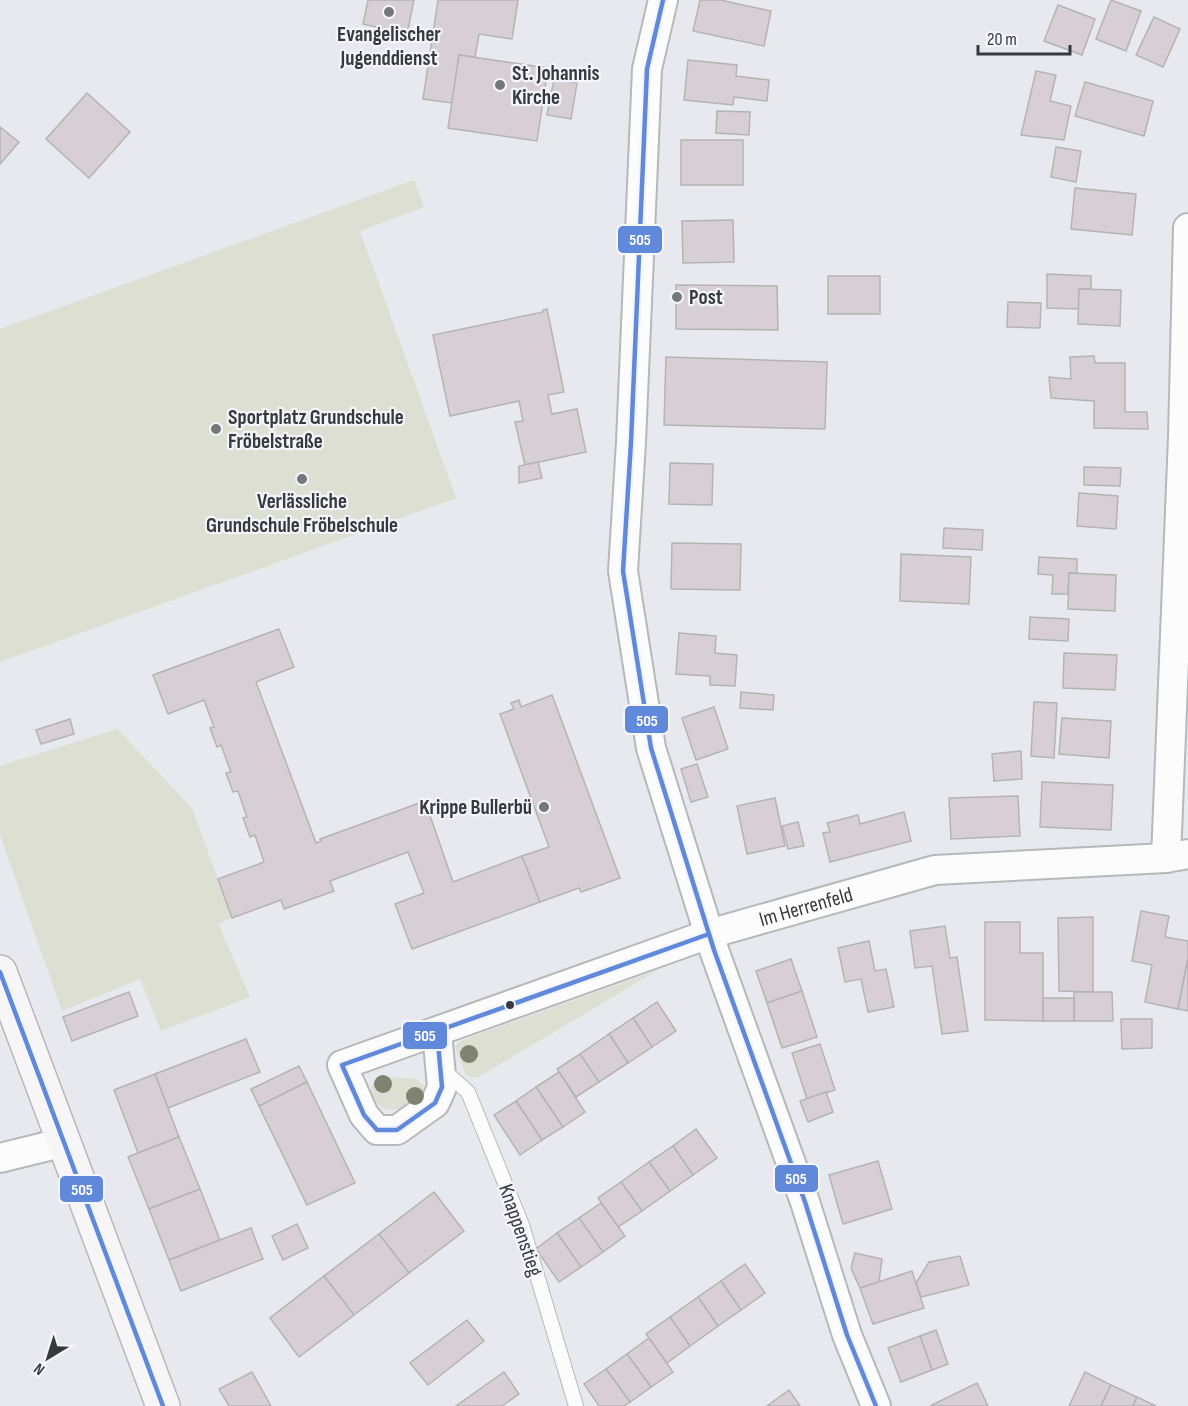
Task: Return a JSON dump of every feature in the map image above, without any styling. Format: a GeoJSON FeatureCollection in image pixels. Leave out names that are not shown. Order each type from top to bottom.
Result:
{"type":"FeatureCollection","features":[{"type":"Feature","properties":{"kind":"main road"},"geometry":{"type":"LineString","coordinates":[[0,972],[163,1406]]}},
{"type":"Feature","properties":{"kind":"street"},"geometry":{"type":"LineString","coordinates":[[663,0],[647,69],[631,442],[623,571],[651,748],[709,934],[805,1202],[847,1335],[876,1406]]}},
{"type":"Feature","properties":{"kind":"street"},"geometry":{"type":"LineString","coordinates":[[1177,856],[1188,228]]}},
{"type":"Feature","properties":{"kind":"street","name":"Im Herrenfeld"},"geometry":{"type":"LineString","coordinates":[[437,1032],[442,1087],[435,1103],[397,1130],[377,1130],[364,1115],[342,1065],[709,934],[935,870],[1177,856]]}},
{"type":"Feature","properties":{"kind":"street"},"geometry":{"type":"LineString","coordinates":[[0,1158],[65,1142]]}},
{"type":"Feature","properties":{"kind":"lane","name":"Knappenstieg"},"geometry":{"type":"LineString","coordinates":[[441,1067],[468,1092],[522,1225],[576,1406]]}},
{"type":"Feature","properties":{"kind":"shaded area","name":"Sportplatz Grundschule Fröbelstraße"},"geometry":{"type":"Polygon","coordinates":[[[414,180],[424,207],[360,231],[456,498],[0,662],[0,329],[414,180]]]}},
{"type":"Feature","properties":{"kind":"shaded area"},"geometry":{"type":"Polygon","coordinates":[[[117,729],[192,808],[232,918],[218,924],[250,997],[161,1031],[140,979],[62,1011],[0,835],[0,766],[117,729]]]}},
{"type":"Feature","properties":{"kind":"shaded area"},"geometry":{"type":"Polygon","coordinates":[[[658,970],[482,1075],[474,1078],[466,1075],[455,1047],[460,1041],[658,970]]]}},
{"type":"Feature","properties":{"kind":"shaded area"},"geometry":{"type":"Polygon","coordinates":[[[379,1076],[416,1079],[423,1085],[422,1092],[419,1097],[404,1107],[387,1109],[374,1102],[371,1097],[373,1084],[379,1076]]]}},
{"type":"Feature","properties":{"kind":"building","name":"Evangelischer Jugenddienst"},"geometry":{"type":"Polygon","coordinates":[[[368,0],[414,0],[407,34],[363,24],[368,0]]]}},
{"type":"Feature","properties":{"kind":"building"},"geometry":{"type":"Polygon","coordinates":[[[438,0],[518,0],[512,39],[479,34],[475,57],[459,55],[452,103],[423,99],[438,0]]]}},
{"type":"Feature","properties":{"kind":"building"},"geometry":{"type":"Polygon","coordinates":[[[700,0],[720,0],[771,11],[764,46],[693,31],[700,0]]]}},
{"type":"Feature","properties":{"kind":"building"},"geometry":{"type":"Polygon","coordinates":[[[1111,0],[1141,11],[1126,51],[1096,39],[1111,0]]]}},
{"type":"Feature","properties":{"kind":"building"},"geometry":{"type":"Polygon","coordinates":[[[1058,5],[1095,19],[1082,55],[1044,41],[1058,5]]]}},
{"type":"Feature","properties":{"kind":"building"},"geometry":{"type":"Polygon","coordinates":[[[1154,17],[1180,29],[1163,67],[1136,55],[1154,17]]]}},
{"type":"Feature","properties":{"kind":"building","name":"St. Johannis Kirche"},"geometry":{"type":"Polygon","coordinates":[[[459,55],[548,68],[537,141],[448,128],[459,55]]]}},
{"type":"Feature","properties":{"kind":"building"},"geometry":{"type":"Polygon","coordinates":[[[688,60],[737,65],[736,76],[769,80],[767,101],[734,97],[733,105],[684,100],[688,60]]]}},
{"type":"Feature","properties":{"kind":"building"},"geometry":{"type":"Polygon","coordinates":[[[1036,71],[1056,75],[1050,101],[1071,106],[1064,140],[1021,135],[1036,71]]]}},
{"type":"Feature","properties":{"kind":"building"},"geometry":{"type":"Polygon","coordinates":[[[554,79],[577,83],[571,119],[547,115],[554,79]]]}},
{"type":"Feature","properties":{"kind":"building"},"geometry":{"type":"Polygon","coordinates":[[[1085,82],[1153,101],[1144,136],[1075,116],[1085,82]]]}},
{"type":"Feature","properties":{"kind":"building"},"geometry":{"type":"Polygon","coordinates":[[[87,93],[130,132],[89,178],[46,139],[87,93]]]}},
{"type":"Feature","properties":{"kind":"building"},"geometry":{"type":"Polygon","coordinates":[[[717,111],[750,112],[749,135],[716,133],[717,111]]]}},
{"type":"Feature","properties":{"kind":"building"},"geometry":{"type":"Polygon","coordinates":[[[0,127],[19,142],[0,164],[0,127]]]}},
{"type":"Feature","properties":{"kind":"building"},"geometry":{"type":"Polygon","coordinates":[[[681,140],[743,140],[743,185],[681,185],[681,140]]]}},
{"type":"Feature","properties":{"kind":"building"},"geometry":{"type":"Polygon","coordinates":[[[1056,147],[1081,151],[1076,182],[1051,177],[1056,147]]]}},
{"type":"Feature","properties":{"kind":"building"},"geometry":{"type":"Polygon","coordinates":[[[1075,188],[1136,194],[1132,235],[1071,229],[1075,188]]]}},
{"type":"Feature","properties":{"kind":"building"},"geometry":{"type":"Polygon","coordinates":[[[733,220],[734,262],[683,263],[682,221],[733,220]]]}},
{"type":"Feature","properties":{"kind":"building"},"geometry":{"type":"Polygon","coordinates":[[[1047,274],[1091,276],[1091,289],[1079,289],[1079,309],[1047,308],[1047,274]]]}},
{"type":"Feature","properties":{"kind":"building"},"geometry":{"type":"Polygon","coordinates":[[[828,276],[880,276],[880,314],[828,314],[828,276]]]}},
{"type":"Feature","properties":{"kind":"building"},"geometry":{"type":"Polygon","coordinates":[[[676,285],[777,286],[778,330],[676,329],[676,285]]]}},
{"type":"Feature","properties":{"kind":"building"},"geometry":{"type":"Polygon","coordinates":[[[1079,289],[1121,290],[1120,326],[1078,324],[1079,289]]]}},
{"type":"Feature","properties":{"kind":"building"},"geometry":{"type":"Polygon","coordinates":[[[1008,302],[1041,303],[1040,328],[1007,327],[1008,302]]]}},
{"type":"Feature","properties":{"kind":"building"},"geometry":{"type":"Polygon","coordinates":[[[547,309],[564,392],[548,395],[552,414],[577,409],[586,452],[525,465],[515,422],[523,421],[519,401],[450,416],[433,335],[543,312],[547,309]]]}},
{"type":"Feature","properties":{"kind":"building"},"geometry":{"type":"Polygon","coordinates":[[[1094,356],[1095,363],[1125,363],[1125,412],[1147,412],[1148,429],[1094,428],[1094,401],[1051,398],[1049,377],[1071,379],[1070,357],[1094,356]]]}},
{"type":"Feature","properties":{"kind":"building"},"geometry":{"type":"Polygon","coordinates":[[[666,357],[827,362],[825,429],[664,425],[666,357]]]}},
{"type":"Feature","properties":{"kind":"building"},"geometry":{"type":"Polygon","coordinates":[[[538,462],[542,478],[519,483],[519,466],[538,462]]]}},
{"type":"Feature","properties":{"kind":"building"},"geometry":{"type":"Polygon","coordinates":[[[670,463],[713,464],[712,505],[669,504],[670,463]]]}},
{"type":"Feature","properties":{"kind":"building"},"geometry":{"type":"Polygon","coordinates":[[[1084,467],[1121,468],[1120,486],[1084,485],[1084,467]]]}},
{"type":"Feature","properties":{"kind":"building"},"geometry":{"type":"Polygon","coordinates":[[[1079,493],[1118,496],[1116,529],[1077,526],[1079,493]]]}},
{"type":"Feature","properties":{"kind":"building"},"geometry":{"type":"Polygon","coordinates":[[[944,528],[983,530],[982,550],[943,548],[944,528]]]}},
{"type":"Feature","properties":{"kind":"building"},"geometry":{"type":"Polygon","coordinates":[[[672,543],[741,544],[740,590],[671,589],[672,543]]]}},
{"type":"Feature","properties":{"kind":"building"},"geometry":{"type":"Polygon","coordinates":[[[901,554],[971,557],[969,604],[900,601],[901,554]]]}},
{"type":"Feature","properties":{"kind":"building"},"geometry":{"type":"Polygon","coordinates":[[[1039,557],[1077,559],[1077,573],[1069,573],[1068,594],[1052,594],[1053,575],[1038,574],[1039,557]]]}},
{"type":"Feature","properties":{"kind":"building"},"geometry":{"type":"Polygon","coordinates":[[[1069,573],[1116,575],[1115,611],[1068,609],[1069,573]]]}},
{"type":"Feature","properties":{"kind":"building"},"geometry":{"type":"Polygon","coordinates":[[[1030,617],[1069,619],[1068,641],[1029,639],[1030,617]]]}},
{"type":"Feature","properties":{"kind":"building"},"geometry":{"type":"Polygon","coordinates":[[[279,629],[294,667],[256,682],[316,843],[321,841],[320,839],[425,801],[453,882],[522,856],[540,902],[412,949],[395,904],[424,893],[408,852],[330,881],[334,891],[284,909],[281,900],[232,918],[218,879],[264,862],[255,835],[250,837],[243,818],[247,817],[238,791],[233,792],[226,773],[231,772],[221,745],[217,747],[210,728],[214,727],[204,700],[168,714],[153,675],[279,629]]]}},
{"type":"Feature","properties":{"kind":"building"},"geometry":{"type":"Polygon","coordinates":[[[679,633],[716,636],[715,653],[737,655],[735,686],[710,685],[710,676],[676,674],[679,633]]]}},
{"type":"Feature","properties":{"kind":"building"},"geometry":{"type":"Polygon","coordinates":[[[1064,653],[1117,655],[1115,690],[1063,688],[1064,653]]]}},
{"type":"Feature","properties":{"kind":"building"},"geometry":{"type":"Polygon","coordinates":[[[741,692],[774,695],[773,710],[740,708],[741,692]]]}},
{"type":"Feature","properties":{"kind":"building"},"geometry":{"type":"Polygon","coordinates":[[[552,695],[620,878],[581,892],[579,888],[540,902],[522,856],[549,847],[500,714],[514,709],[511,703],[519,700],[521,707],[552,695]]]}},
{"type":"Feature","properties":{"kind":"building"},"geometry":{"type":"Polygon","coordinates":[[[1034,702],[1057,703],[1054,758],[1031,756],[1034,702]]]}},
{"type":"Feature","properties":{"kind":"building"},"geometry":{"type":"Polygon","coordinates":[[[714,707],[728,749],[696,760],[682,718],[714,707]]]}},
{"type":"Feature","properties":{"kind":"building"},"geometry":{"type":"Polygon","coordinates":[[[1062,718],[1111,721],[1109,758],[1059,754],[1062,718]]]}},
{"type":"Feature","properties":{"kind":"building"},"geometry":{"type":"Polygon","coordinates":[[[70,719],[74,734],[41,744],[36,730],[70,719]]]}},
{"type":"Feature","properties":{"kind":"building"},"geometry":{"type":"Polygon","coordinates":[[[1021,751],[1022,779],[994,781],[992,754],[1021,751]]]}},
{"type":"Feature","properties":{"kind":"building"},"geometry":{"type":"Polygon","coordinates":[[[697,764],[708,797],[691,802],[681,769],[697,764]]]}},
{"type":"Feature","properties":{"kind":"building"},"geometry":{"type":"Polygon","coordinates":[[[1042,782],[1113,785],[1111,830],[1040,827],[1042,782]]]}},
{"type":"Feature","properties":{"kind":"building"},"geometry":{"type":"Polygon","coordinates":[[[1018,796],[1020,836],[951,839],[949,798],[1018,796]]]}},
{"type":"Feature","properties":{"kind":"building"},"geometry":{"type":"Polygon","coordinates":[[[775,798],[785,846],[747,854],[737,806],[775,798]]]}},
{"type":"Feature","properties":{"kind":"building"},"geometry":{"type":"Polygon","coordinates":[[[904,812],[911,841],[830,862],[823,833],[830,832],[827,823],[858,815],[860,824],[904,812]]]}},
{"type":"Feature","properties":{"kind":"building"},"geometry":{"type":"Polygon","coordinates":[[[798,822],[804,846],[788,849],[782,826],[798,822]]]}},
{"type":"Feature","properties":{"kind":"building"},"geometry":{"type":"Polygon","coordinates":[[[1141,911],[1169,916],[1165,937],[1188,941],[1188,958],[1178,1009],[1145,1002],[1152,965],[1132,961],[1141,911]]]}},
{"type":"Feature","properties":{"kind":"building"},"geometry":{"type":"Polygon","coordinates":[[[1093,917],[1093,992],[1059,991],[1058,918],[1093,917]]]}},
{"type":"Feature","properties":{"kind":"building"},"geometry":{"type":"Polygon","coordinates":[[[985,922],[1020,922],[1020,953],[1043,953],[1043,1021],[985,1020],[985,922]]]}},
{"type":"Feature","properties":{"kind":"building"},"geometry":{"type":"Polygon","coordinates":[[[945,926],[950,958],[957,957],[968,1031],[942,1034],[932,966],[915,968],[910,931],[945,926]]]}},
{"type":"Feature","properties":{"kind":"building"},"geometry":{"type":"Polygon","coordinates":[[[869,941],[875,971],[886,969],[894,1007],[868,1012],[861,979],[845,982],[838,948],[869,941]]]}},
{"type":"Feature","properties":{"kind":"building"},"geometry":{"type":"Polygon","coordinates":[[[1188,958],[1188,1011],[1178,1009],[1188,958]]]}},
{"type":"Feature","properties":{"kind":"building"},"geometry":{"type":"Polygon","coordinates":[[[791,959],[802,991],[767,1003],[756,971],[791,959]]]}},
{"type":"Feature","properties":{"kind":"building"},"geometry":{"type":"Polygon","coordinates":[[[802,991],[817,1037],[782,1048],[767,1003],[802,991]]]}},
{"type":"Feature","properties":{"kind":"building"},"geometry":{"type":"Polygon","coordinates":[[[129,992],[138,1016],[72,1041],[63,1017],[129,992]]]}},
{"type":"Feature","properties":{"kind":"building"},"geometry":{"type":"Polygon","coordinates":[[[1074,992],[1112,992],[1113,1021],[1074,1021],[1074,992]]]}},
{"type":"Feature","properties":{"kind":"building"},"geometry":{"type":"Polygon","coordinates":[[[1043,998],[1074,998],[1074,1021],[1043,1021],[1043,998]]]}},
{"type":"Feature","properties":{"kind":"building"},"geometry":{"type":"Polygon","coordinates":[[[657,1002],[676,1031],[652,1047],[633,1018],[657,1002]]]}},
{"type":"Feature","properties":{"kind":"building"},"geometry":{"type":"Polygon","coordinates":[[[633,1018],[652,1047],[628,1063],[609,1034],[633,1018]]]}},
{"type":"Feature","properties":{"kind":"building"},"geometry":{"type":"Polygon","coordinates":[[[1121,1019],[1152,1019],[1152,1048],[1122,1049],[1121,1019]]]}},
{"type":"Feature","properties":{"kind":"building"},"geometry":{"type":"Polygon","coordinates":[[[609,1034],[628,1063],[599,1082],[580,1054],[609,1034]]]}},
{"type":"Feature","properties":{"kind":"building"},"geometry":{"type":"Polygon","coordinates":[[[246,1039],[260,1072],[168,1108],[155,1074],[246,1039]]]}},
{"type":"Feature","properties":{"kind":"building"},"geometry":{"type":"Polygon","coordinates":[[[820,1044],[835,1090],[807,1099],[792,1053],[820,1044]]]}},
{"type":"Feature","properties":{"kind":"building"},"geometry":{"type":"Polygon","coordinates":[[[580,1054],[599,1082],[576,1097],[557,1069],[580,1054]]]}},
{"type":"Feature","properties":{"kind":"building"},"geometry":{"type":"Polygon","coordinates":[[[299,1066],[307,1082],[259,1106],[251,1089],[299,1066]]]}},
{"type":"Feature","properties":{"kind":"building"},"geometry":{"type":"Polygon","coordinates":[[[559,1072],[585,1112],[563,1127],[536,1087],[559,1072]]]}},
{"type":"Feature","properties":{"kind":"building"},"geometry":{"type":"Polygon","coordinates":[[[155,1074],[179,1137],[138,1153],[114,1090],[155,1074]]]}},
{"type":"Feature","properties":{"kind":"building"},"geometry":{"type":"Polygon","coordinates":[[[307,1082],[355,1183],[307,1205],[259,1106],[307,1082]]]}},
{"type":"Feature","properties":{"kind":"building"},"geometry":{"type":"Polygon","coordinates":[[[536,1087],[563,1127],[542,1140],[516,1101],[536,1087]]]}},
{"type":"Feature","properties":{"kind":"building"},"geometry":{"type":"Polygon","coordinates":[[[826,1092],[833,1112],[808,1122],[800,1101],[826,1092]]]}},
{"type":"Feature","properties":{"kind":"building"},"geometry":{"type":"Polygon","coordinates":[[[516,1101],[542,1140],[520,1155],[494,1115],[516,1101]]]}},
{"type":"Feature","properties":{"kind":"building"},"geometry":{"type":"Polygon","coordinates":[[[696,1129],[717,1158],[693,1175],[673,1146],[696,1129]]]}},
{"type":"Feature","properties":{"kind":"building"},"geometry":{"type":"Polygon","coordinates":[[[179,1137],[200,1189],[149,1209],[128,1157],[179,1137]]]}},
{"type":"Feature","properties":{"kind":"building"},"geometry":{"type":"Polygon","coordinates":[[[673,1146],[693,1175],[670,1191],[649,1162],[673,1146]]]}},
{"type":"Feature","properties":{"kind":"building"},"geometry":{"type":"Polygon","coordinates":[[[878,1161],[892,1209],[843,1224],[829,1175],[878,1161]]]}},
{"type":"Feature","properties":{"kind":"building"},"geometry":{"type":"Polygon","coordinates":[[[649,1162],[670,1191],[642,1211],[621,1182],[649,1162]]]}},
{"type":"Feature","properties":{"kind":"building"},"geometry":{"type":"Polygon","coordinates":[[[621,1182],[642,1211],[618,1227],[598,1198],[621,1182]]]}},
{"type":"Feature","properties":{"kind":"building"},"geometry":{"type":"Polygon","coordinates":[[[200,1189],[220,1240],[169,1260],[149,1209],[200,1189]]]}},
{"type":"Feature","properties":{"kind":"building"},"geometry":{"type":"Polygon","coordinates":[[[434,1192],[464,1231],[409,1273],[379,1234],[434,1192]]]}},
{"type":"Feature","properties":{"kind":"building"},"geometry":{"type":"Polygon","coordinates":[[[601,1203],[625,1236],[603,1252],[579,1218],[601,1203]]]}},
{"type":"Feature","properties":{"kind":"building"},"geometry":{"type":"Polygon","coordinates":[[[579,1218],[603,1252],[581,1267],[557,1233],[579,1218]]]}},
{"type":"Feature","properties":{"kind":"building"},"geometry":{"type":"Polygon","coordinates":[[[297,1224],[308,1248],[283,1260],[272,1236],[297,1224]]]}},
{"type":"Feature","properties":{"kind":"building"},"geometry":{"type":"Polygon","coordinates":[[[251,1228],[263,1259],[181,1291],[169,1260],[251,1228]]]}},
{"type":"Feature","properties":{"kind":"building"},"geometry":{"type":"Polygon","coordinates":[[[557,1233],[581,1267],[559,1282],[536,1249],[557,1233]]]}},
{"type":"Feature","properties":{"kind":"building"},"geometry":{"type":"Polygon","coordinates":[[[379,1234],[409,1273],[354,1315],[324,1276],[379,1234]]]}},
{"type":"Feature","properties":{"kind":"building"},"geometry":{"type":"Polygon","coordinates":[[[855,1253],[882,1259],[879,1282],[860,1288],[851,1268],[855,1253]]]}},
{"type":"Feature","properties":{"kind":"building"},"geometry":{"type":"Polygon","coordinates":[[[960,1256],[969,1285],[921,1297],[916,1283],[929,1262],[960,1256]]]}},
{"type":"Feature","properties":{"kind":"building"},"geometry":{"type":"Polygon","coordinates":[[[745,1264],[765,1293],[741,1310],[721,1281],[745,1264]]]}},
{"type":"Feature","properties":{"kind":"building"},"geometry":{"type":"Polygon","coordinates":[[[912,1271],[924,1308],[873,1324],[860,1288],[912,1271]]]}},
{"type":"Feature","properties":{"kind":"building"},"geometry":{"type":"Polygon","coordinates":[[[324,1276],[354,1315],[299,1357],[270,1318],[324,1276]]]}},
{"type":"Feature","properties":{"kind":"building"},"geometry":{"type":"Polygon","coordinates":[[[721,1281],[741,1310],[718,1326],[698,1297],[721,1281]]]}},
{"type":"Feature","properties":{"kind":"building"},"geometry":{"type":"Polygon","coordinates":[[[698,1297],[718,1326],[690,1346],[670,1317],[698,1297]]]}},
{"type":"Feature","properties":{"kind":"building"},"geometry":{"type":"Polygon","coordinates":[[[670,1317],[690,1346],[667,1363],[646,1334],[670,1317]]]}},
{"type":"Feature","properties":{"kind":"building"},"geometry":{"type":"Polygon","coordinates":[[[467,1320],[484,1341],[428,1385],[410,1363],[467,1320]]]}},
{"type":"Feature","properties":{"kind":"building"},"geometry":{"type":"Polygon","coordinates":[[[936,1330],[948,1364],[932,1370],[920,1336],[936,1330]]]}},
{"type":"Feature","properties":{"kind":"building"},"geometry":{"type":"Polygon","coordinates":[[[920,1336],[932,1370],[901,1382],[888,1348],[920,1336]]]}},
{"type":"Feature","properties":{"kind":"building"},"geometry":{"type":"Polygon","coordinates":[[[649,1338],[673,1372],[651,1387],[627,1354],[649,1338]]]}},
{"type":"Feature","properties":{"kind":"building"},"geometry":{"type":"Polygon","coordinates":[[[627,1354],[651,1387],[630,1402],[606,1369],[627,1354]]]}},
{"type":"Feature","properties":{"kind":"building"},"geometry":{"type":"Polygon","coordinates":[[[606,1369],[630,1402],[624,1406],[599,1406],[584,1384],[606,1369]]]}},
{"type":"Feature","properties":{"kind":"building"},"geometry":{"type":"Polygon","coordinates":[[[252,1372],[271,1406],[229,1406],[219,1389],[252,1372]]]}},
{"type":"Feature","properties":{"kind":"building"},"geometry":{"type":"Polygon","coordinates":[[[504,1372],[519,1394],[502,1406],[456,1406],[504,1372]]]}},
{"type":"Feature","properties":{"kind":"building"},"geometry":{"type":"Polygon","coordinates":[[[1085,1372],[1111,1385],[1101,1406],[1069,1406],[1085,1372]]]}},
{"type":"Feature","properties":{"kind":"building"},"geometry":{"type":"Polygon","coordinates":[[[977,1383],[988,1406],[930,1406],[977,1383]]]}},
{"type":"Feature","properties":{"kind":"building"},"geometry":{"type":"Polygon","coordinates":[[[1111,1385],[1137,1397],[1133,1406],[1101,1406],[1111,1385]]]}},
{"type":"Feature","properties":{"kind":"building"},"geometry":{"type":"Polygon","coordinates":[[[789,1390],[800,1406],[767,1406],[789,1390]]]}},
{"type":"Feature","properties":{"kind":"building"},"geometry":{"type":"Polygon","coordinates":[[[1137,1397],[1156,1406],[1133,1406],[1137,1397]]]}},
{"type":"Feature","properties":{"kind":"transit line","name":"505"},"geometry":{"type":"LineString","coordinates":[[663,0],[647,69],[631,442],[623,571],[651,748],[714,950],[805,1202],[847,1335],[876,1406]]}},
{"type":"Feature","properties":{"kind":"transit line","name":"505"},"geometry":{"type":"LineString","coordinates":[[437,1032],[442,1087],[435,1103],[397,1130],[377,1130],[364,1115],[342,1065],[709,934]]}},
{"type":"Feature","properties":{"kind":"transit line","name":"505"},"geometry":{"type":"LineString","coordinates":[[0,972],[163,1406]]}},
{"type":"Feature","properties":{"kind":"place","name":"Evangelischer Jugenddienst"},"geometry":{"type":"Point","coordinates":[389,12]}},
{"type":"Feature","properties":{"kind":"place","name":"St. Johannis Kirche"},"geometry":{"type":"Point","coordinates":[500,85]}},
{"type":"Feature","properties":{"kind":"place","name":"Post"},"geometry":{"type":"Point","coordinates":[677,297]}},
{"type":"Feature","properties":{"kind":"place","name":"Sportplatz Grundschule Fröbelstraße"},"geometry":{"type":"Point","coordinates":[216,429]}},
{"type":"Feature","properties":{"kind":"place","name":"Verlässliche Grundschule Fröbelschule"},"geometry":{"type":"Point","coordinates":[302,479]}},
{"type":"Feature","properties":{"kind":"place","name":"Krippe Bullerbü"},"geometry":{"type":"Point","coordinates":[544,807]}}]}
